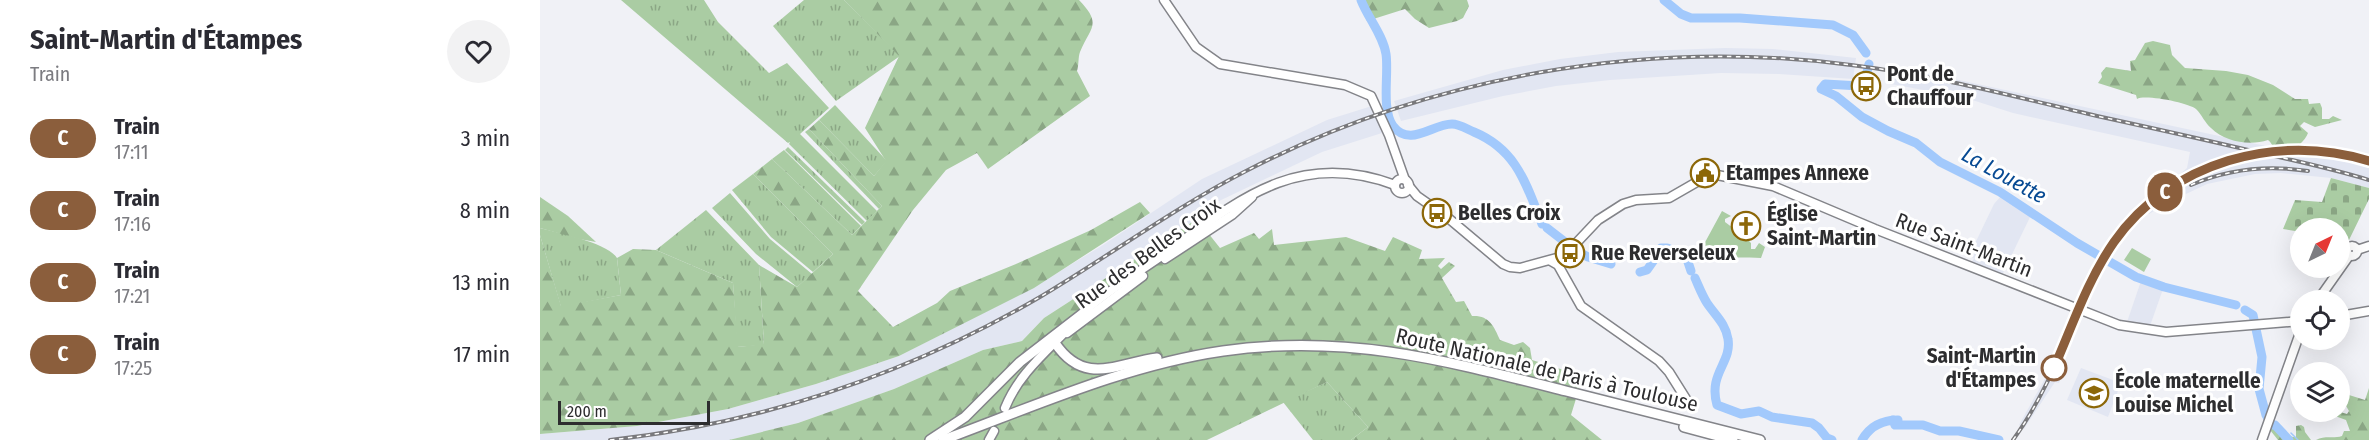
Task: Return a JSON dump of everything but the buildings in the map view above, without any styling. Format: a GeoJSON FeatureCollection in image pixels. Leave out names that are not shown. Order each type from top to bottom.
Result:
{"type":"FeatureCollection","features":[{"type":"Feature","properties":{"kind":"main road"},"geometry":{"type":"LineString","coordinates":[[1164,0],[1196,47],[1220,64],[1345,85],[1371,96],[1389,135],[1400,170],[1402,185]]}},
{"type":"Feature","properties":{"kind":"main road","name":"Rue des Belles Croix"},"geometry":{"type":"LineString","coordinates":[[1055,343],[1086,311],[1260,190],[1289,178],[1331,172],[1369,177],[1402,185]]}},
{"type":"Feature","properties":{"kind":"main road","name":"Rue Saint-Martin"},"geometry":{"type":"LineString","coordinates":[[1402,185],[1460,227],[1503,264],[1510,267],[1520,268],[1561,258],[1598,220],[1623,204],[1636,200],[1669,198],[1709,175],[1717,175],[1773,186],[1875,229],[2119,325],[2166,332],[2290,322]]}},
{"type":"Feature","properties":{"kind":"main road","name":"Rue des Belles Croix"},"geometry":{"type":"LineString","coordinates":[[1055,343],[1242,202]]}},
{"type":"Feature","properties":{"kind":"main road"},"geometry":{"type":"LineString","coordinates":[[2325,290],[2349,256],[2355,256],[2357,250],[2369,246]]}},
{"type":"Feature","properties":{"kind":"main road"},"geometry":{"type":"LineString","coordinates":[[1551,261],[1558,265],[1581,306],[1659,361],[1669,372],[1691,407]]}},
{"type":"Feature","properties":{"kind":"main road"},"geometry":{"type":"LineString","coordinates":[[930,440],[965,417],[1020,362],[1086,311]]}},
{"type":"Feature","properties":{"kind":"main road"},"geometry":{"type":"LineString","coordinates":[[2350,314],[2369,311]]}},
{"type":"Feature","properties":{"kind":"main road"},"geometry":{"type":"LineString","coordinates":[[1005,408],[1018,381],[1055,343],[1061,351],[1077,363],[1098,371],[1156,358],[1186,357]]}},
{"type":"Feature","properties":{"kind":"main road","name":"Route Nationale de Paris à Toulouse"},"geometry":{"type":"LineString","coordinates":[[943,440],[1150,365],[1223,351],[1295,345],[1402,352],[1760,440]]}},
{"type":"Feature","properties":{"kind":"main road"},"geometry":{"type":"LineString","coordinates":[[2262,440],[2294,350]]}},
{"type":"Feature","properties":{"kind":"main road","name":"Route Nationale de Paris à Toulouse"},"geometry":{"type":"LineString","coordinates":[[959,440],[1114,382],[1152,371],[1226,356],[1296,351],[1364,354],[1421,362],[1733,440]]}},
{"type":"Feature","properties":{"kind":"main road"},"geometry":{"type":"LineString","coordinates":[[989,440],[994,432]]}},
{"type":"Feature","properties":{"kind":"shaded area"},"geometry":{"type":"Polygon","coordinates":[[[1725,48],[1773,49],[1856,58],[1853,79],[1721,73],[1610,80],[1556,86],[1503,96],[1401,121],[1394,101],[1503,70],[1560,59],[1618,52],[1725,48]]]}},
{"type":"Feature","properties":{"kind":"shaded area"},"geometry":{"type":"Polygon","coordinates":[[[1894,66],[2275,148],[2316,146],[2367,154],[2369,155],[2369,188],[2331,178],[2281,173],[2255,174],[2207,184],[2149,214],[2137,212],[2187,168],[2190,152],[2013,113],[1966,98],[1891,84],[1894,66]]]}},
{"type":"Feature","properties":{"kind":"shaded area"},"geometry":{"type":"Polygon","coordinates":[[[1372,106],[1382,133],[1322,152],[1217,202],[1197,219],[1044,318],[1022,341],[983,350],[894,389],[798,423],[729,440],[540,440],[540,434],[637,426],[728,409],[816,384],[899,356],[1034,287],[1103,245],[1202,179],[1327,120],[1372,106]]]}},
{"type":"Feature","properties":{"kind":"shaded area"},"geometry":{"type":"Polygon","coordinates":[[[2002,195],[2032,213],[2002,275],[1972,263],[1974,258],[1969,256],[1994,204],[2002,195]]]}},
{"type":"Feature","properties":{"kind":"shaded area"},"geometry":{"type":"Polygon","coordinates":[[[2141,281],[2163,289],[2150,326],[2127,322],[2141,281]]]}},
{"type":"Feature","properties":{"kind":"shaded area"},"geometry":{"type":"Polygon","coordinates":[[[2072,321],[2076,322],[2059,364],[2065,367],[2059,383],[2055,382],[2024,429],[2019,425],[2052,366],[2072,321]]]}},
{"type":"Feature","properties":{"kind":"shaded area","name":"École maternelle Louise Michel"},"geometry":{"type":"Polygon","coordinates":[[[2081,368],[2121,383],[2108,417],[2067,400],[2081,368]]]}},
{"type":"Feature","properties":{"kind":"green space"},"geometry":{"type":"Polygon","coordinates":[[[621,0],[704,0],[718,22],[769,73],[787,63],[829,108],[800,134],[877,211],[867,221],[789,144],[790,142],[788,143],[621,0]]]}},
{"type":"Feature","properties":{"kind":"green space"},"geometry":{"type":"Polygon","coordinates":[[[804,0],[844,0],[900,56],[836,101],[773,26],[804,0]]]}},
{"type":"Feature","properties":{"kind":"green space"},"geometry":{"type":"Polygon","coordinates":[[[844,0],[1079,0],[1091,15],[1092,21],[1092,26],[1079,54],[1077,71],[1090,96],[988,169],[977,153],[946,170],[913,210],[858,291],[893,327],[937,303],[950,291],[1091,230],[1140,202],[1150,213],[1034,288],[899,356],[816,384],[728,409],[637,426],[540,434],[540,235],[561,306],[621,295],[617,258],[633,249],[656,250],[733,283],[738,347],[764,344],[759,265],[797,287],[833,254],[753,174],[772,159],[852,235],[882,206],[809,129],[819,120],[874,176],[886,161],[865,128],[899,56],[844,0]]]}},
{"type":"Feature","properties":{"kind":"green space"},"geometry":{"type":"Polygon","coordinates":[[[1358,0],[1467,0],[1469,6],[1463,18],[1429,28],[1405,9],[1367,21],[1358,0]]]}},
{"type":"Feature","properties":{"kind":"green space"},"geometry":{"type":"Polygon","coordinates":[[[2153,41],[2170,45],[2172,55],[2185,68],[2248,75],[2273,85],[2295,99],[2308,99],[2309,104],[2320,103],[2322,119],[2329,119],[2333,116],[2342,120],[2315,127],[2304,122],[2300,126],[2308,133],[2306,137],[2294,148],[2285,151],[2274,147],[2268,140],[2246,143],[2223,137],[2209,126],[2198,111],[2192,107],[2157,98],[2137,99],[2136,95],[2098,83],[2106,67],[2131,71],[2130,61],[2135,60],[2145,43],[2153,41]]]}},
{"type":"Feature","properties":{"kind":"green space"},"geometry":{"type":"Polygon","coordinates":[[[835,105],[887,161],[874,176],[819,120],[835,105]]]}},
{"type":"Feature","properties":{"kind":"green space"},"geometry":{"type":"Polygon","coordinates":[[[809,129],[882,206],[879,209],[805,132],[809,129]]]}},
{"type":"Feature","properties":{"kind":"green space"},"geometry":{"type":"Polygon","coordinates":[[[788,147],[865,222],[862,225],[785,150],[788,147]]]}},
{"type":"Feature","properties":{"kind":"green space"},"geometry":{"type":"Polygon","coordinates":[[[784,150],[861,226],[852,235],[772,159],[784,150]]]}},
{"type":"Feature","properties":{"kind":"green space"},"geometry":{"type":"Polygon","coordinates":[[[753,174],[833,254],[813,272],[771,237],[732,190],[753,174]]]}},
{"type":"Feature","properties":{"kind":"green space"},"geometry":{"type":"Polygon","coordinates":[[[2331,178],[2369,188],[2369,199],[2350,238],[2350,218],[2290,218],[2290,230],[2283,229],[2295,200],[2322,202],[2331,178]]]}},
{"type":"Feature","properties":{"kind":"green space"},"geometry":{"type":"Polygon","coordinates":[[[730,193],[770,239],[812,274],[797,287],[756,254],[712,208],[730,193]]]}},
{"type":"Feature","properties":{"kind":"green space"},"geometry":{"type":"Polygon","coordinates":[[[540,197],[568,216],[596,242],[540,228],[540,197]]]}},
{"type":"Feature","properties":{"kind":"green space"},"geometry":{"type":"Polygon","coordinates":[[[706,210],[759,265],[764,345],[737,347],[733,283],[656,250],[706,210]]]}},
{"type":"Feature","properties":{"kind":"green space"},"geometry":{"type":"Polygon","coordinates":[[[1722,211],[1731,216],[1725,219],[1725,222],[1741,234],[1740,238],[1743,241],[1748,240],[1751,243],[1751,249],[1755,249],[1759,243],[1765,247],[1761,258],[1722,256],[1703,246],[1722,211]]]}},
{"type":"Feature","properties":{"kind":"green space"},"geometry":{"type":"Polygon","coordinates":[[[1197,219],[1220,248],[1254,233],[1259,239],[1272,229],[1274,245],[1346,237],[1385,251],[1393,237],[1422,250],[1419,259],[1445,258],[1438,266],[1441,269],[1449,262],[1455,266],[1442,278],[1456,302],[1464,301],[1472,316],[1487,319],[1500,340],[1514,345],[1523,342],[1530,348],[1532,360],[1583,376],[1571,415],[1602,440],[1351,440],[1368,427],[1327,382],[1207,440],[729,440],[798,423],[894,389],[983,350],[1022,341],[1044,318],[1197,219]]]}},
{"type":"Feature","properties":{"kind":"green space"},"geometry":{"type":"Polygon","coordinates":[[[540,228],[594,243],[612,253],[617,258],[621,295],[561,307],[540,228]]]}},
{"type":"Feature","properties":{"kind":"green space"},"geometry":{"type":"Polygon","coordinates":[[[2132,248],[2151,259],[2144,272],[2124,260],[2132,248]]]}},
{"type":"Feature","properties":{"kind":"green space"},"geometry":{"type":"Polygon","coordinates":[[[1327,382],[1368,427],[1351,440],[1313,440],[1283,402],[1327,382]]]}},
{"type":"Feature","properties":{"kind":"green space"},"geometry":{"type":"Polygon","coordinates":[[[2369,388],[2369,440],[2316,440],[2342,436],[2344,431],[2350,431],[2347,422],[2350,422],[2350,395],[2365,400],[2369,388]]]}},
{"type":"Feature","properties":{"kind":"green space"},"geometry":{"type":"Polygon","coordinates":[[[2272,424],[2292,437],[2296,437],[2296,426],[2301,425],[2311,440],[2278,440],[2270,430],[2272,424]]]}},
{"type":"Feature","properties":{"kind":"waterway"},"geometry":{"type":"LineString","coordinates":[[1361,0],[1379,33],[1386,54],[1387,110],[1393,126],[1400,132],[1414,135],[1444,125],[1455,124],[1489,139],[1501,148],[1518,170],[1542,224]]}},
{"type":"Feature","properties":{"kind":"waterway","name":"La Louette"},"geometry":{"type":"LineString","coordinates":[[1664,0],[1681,14],[1691,18],[1740,18],[1833,25],[1853,35],[1866,53]]}},
{"type":"Feature","properties":{"kind":"waterway","name":"La Louette"},"geometry":{"type":"LineString","coordinates":[[1869,64],[1865,80],[1860,86],[1825,84],[1821,89],[1836,96],[1862,117],[1916,143],[1940,162],[2000,192],[2077,243],[2136,277],[2164,287],[2236,305]]}},
{"type":"Feature","properties":{"kind":"waterway"},"geometry":{"type":"LineString","coordinates":[[1547,228],[1569,245]]}},
{"type":"Feature","properties":{"kind":"waterway"},"geometry":{"type":"LineString","coordinates":[[1661,248],[1679,253]]}},
{"type":"Feature","properties":{"kind":"waterway"},"geometry":{"type":"LineString","coordinates":[[1575,250],[1588,257],[1611,264]]}},
{"type":"Feature","properties":{"kind":"waterway"},"geometry":{"type":"LineString","coordinates":[[1640,272],[1647,270],[1659,253]]}},
{"type":"Feature","properties":{"kind":"waterway"},"geometry":{"type":"LineString","coordinates":[[1687,259],[1691,271]]}},
{"type":"Feature","properties":{"kind":"waterway"},"geometry":{"type":"LineString","coordinates":[[1695,278],[1707,303],[1723,324],[1728,339],[1727,355],[1715,385],[1717,405],[1741,414],[1759,411],[1772,417],[1812,423],[1832,440]]}},
{"type":"Feature","properties":{"kind":"waterway","name":"La Louette"},"geometry":{"type":"LineString","coordinates":[[2245,310],[2253,315],[2262,357],[2259,389],[2266,415],[2272,425],[2275,425],[2289,440]]}},
{"type":"Feature","properties":{"kind":"waterway"},"geometry":{"type":"LineString","coordinates":[[1893,420],[1895,425],[1923,425],[1940,431],[1959,431],[1999,440]]}},
{"type":"Feature","properties":{"kind":"waterway"},"geometry":{"type":"LineString","coordinates":[[1862,440],[1877,425],[1898,420]]}},
{"type":"Feature","properties":{"kind":"waterway"},"geometry":{"type":"LineString","coordinates":[[2291,433],[2298,440]]}},
{"type":"Feature","properties":{"kind":"railway"},"geometry":{"type":"LineString","coordinates":[[610,440],[667,432],[778,408],[886,372],[990,325],[1040,297],[1219,185],[1316,138],[1389,111],[1464,89],[1541,72],[1618,62],[1696,57],[1774,58],[1882,69],[1975,87],[2302,162],[2369,180]]}},
{"type":"Feature","properties":{"kind":"railway"},"geometry":{"type":"LineString","coordinates":[[2290,151],[2333,152],[2369,161]]}},
{"type":"Feature","properties":{"kind":"railway"},"geometry":{"type":"LineString","coordinates":[[2013,440],[2047,383],[2096,273],[2124,229],[2151,202],[2166,191],[2199,172],[2234,157]]}},
{"type":"Feature","properties":{"kind":"railway"},"geometry":{"type":"LineString","coordinates":[[2191,185],[2219,175],[2249,170],[2278,168],[2308,171]]}},
{"type":"Feature","properties":{"kind":"train","name":"C"},"geometry":{"type":"LineString","coordinates":[[2053,370],[2098,267],[2113,243],[2148,205],[2182,180],[2234,157],[2264,152],[2325,151],[2342,153],[2369,161]]}},
{"type":"Feature","properties":{"kind":"place","name":"Pont de Chauffour"},"geometry":{"type":"Point","coordinates":[1866,86]}},
{"type":"Feature","properties":{"kind":"place","name":"Etampes Annexe"},"geometry":{"type":"Point","coordinates":[1705,173]}},
{"type":"Feature","properties":{"kind":"place","name":"Belles Croix"},"geometry":{"type":"Point","coordinates":[1437,213]}},
{"type":"Feature","properties":{"kind":"place","name":"Église Saint-Martin"},"geometry":{"type":"Point","coordinates":[1746,226]}},
{"type":"Feature","properties":{"kind":"place","name":"Rue Reverseleux"},"geometry":{"type":"Point","coordinates":[1570,253]}},
{"type":"Feature","properties":{"kind":"place","name":"Saint-Martin d'Étampes"},"geometry":{"type":"Point","coordinates":[2054,368]}},
{"type":"Feature","properties":{"kind":"place","name":"École maternelle Louise Michel"},"geometry":{"type":"Point","coordinates":[2094,393]}}]}
